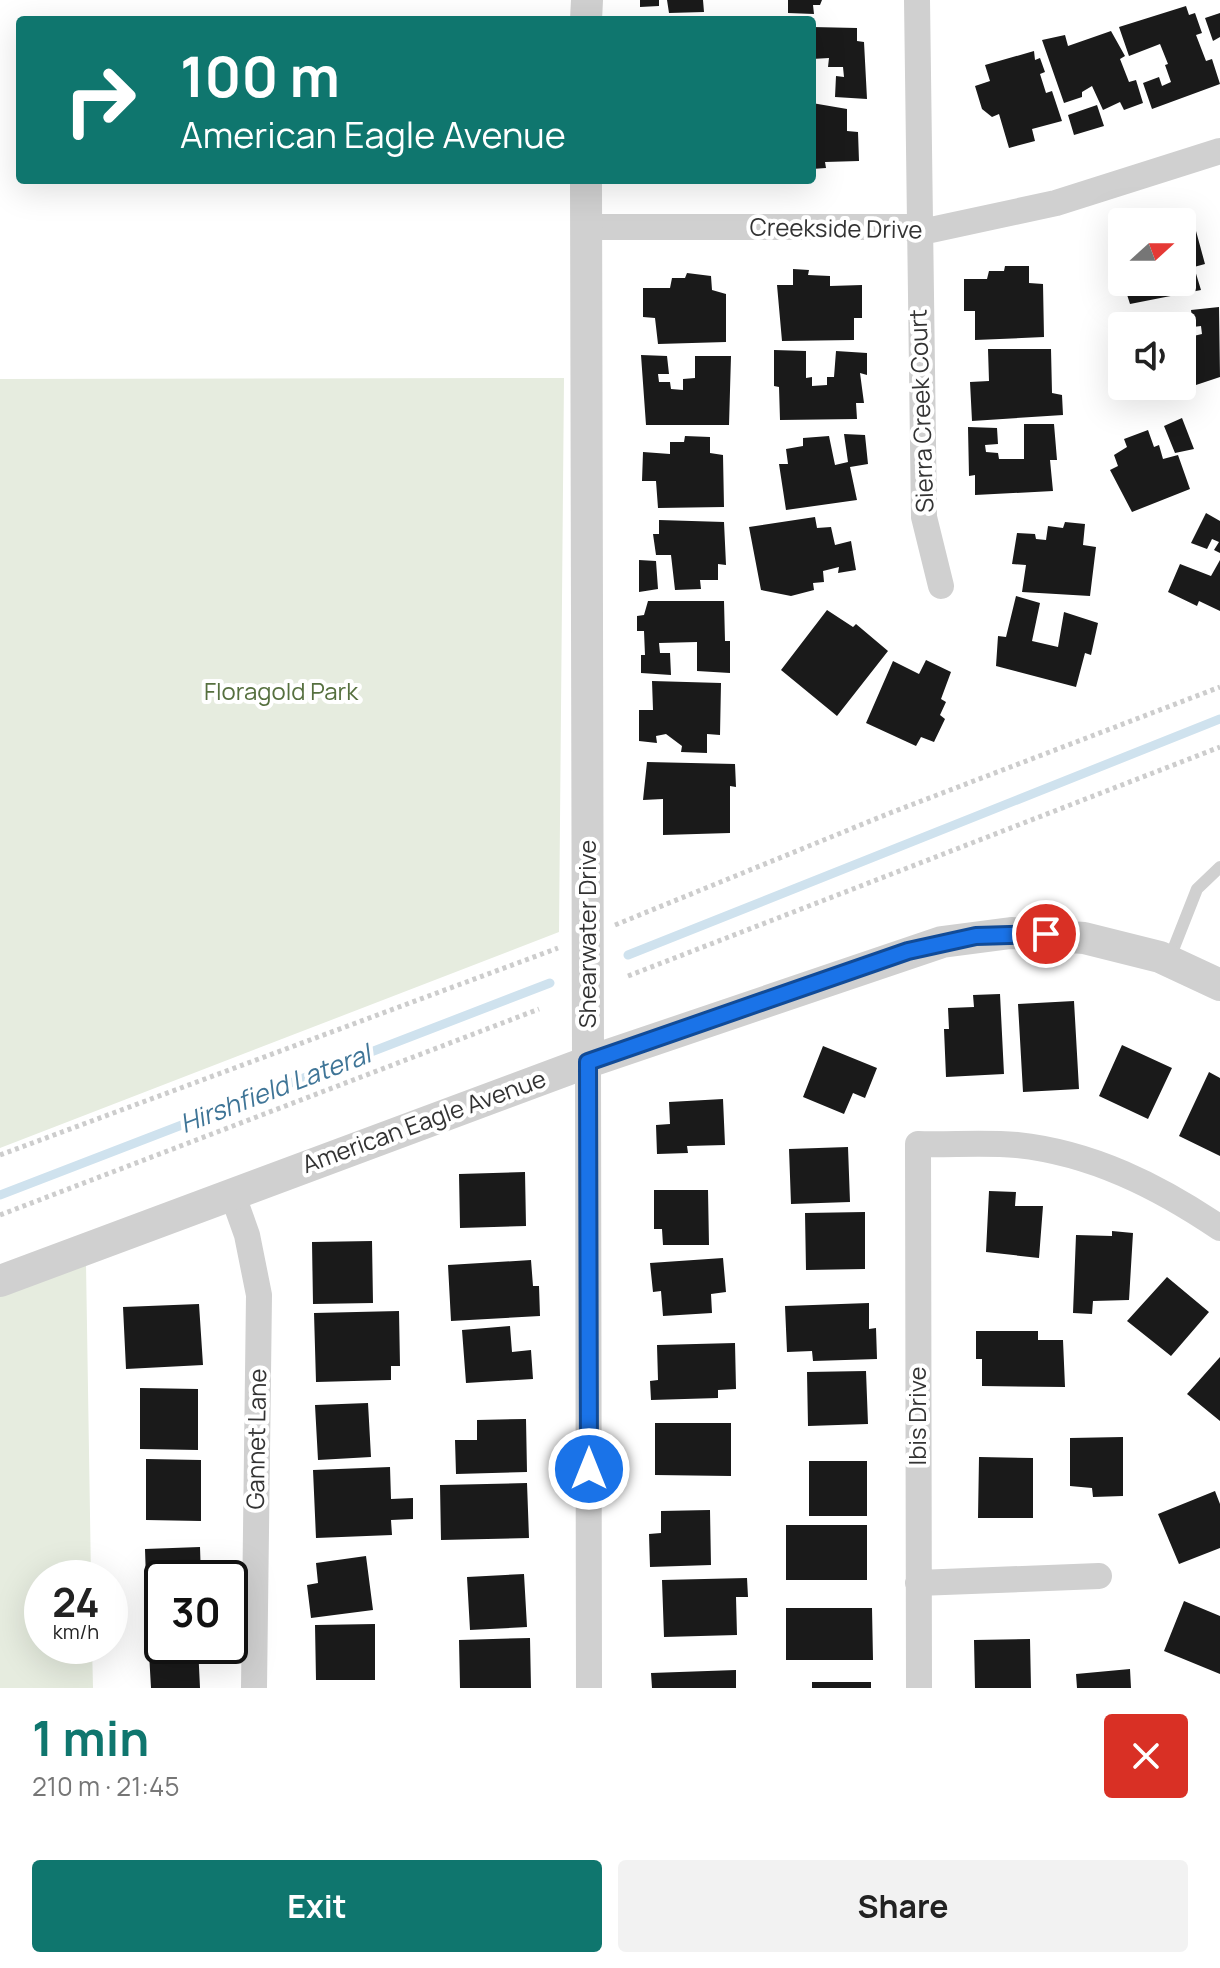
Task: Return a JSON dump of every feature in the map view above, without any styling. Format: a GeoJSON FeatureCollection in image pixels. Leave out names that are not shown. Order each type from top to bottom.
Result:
{"type":"FeatureCollection","features":[{"type":"Feature","properties":{"kind":"street","name":"Sierra Creek Court"},"geometry":{"type":"LineString","coordinates":[[917,0],[917,233],[924,517],[941,586]]}},
{"type":"Feature","properties":{"kind":"street","name":"Creekside Drive"},"geometry":{"type":"LineString","coordinates":[[586,227],[912,227],[917,233],[1056,203],[1220,151]]}},
{"type":"Feature","properties":{"kind":"street","name":"Shearwater Drive"},"geometry":{"type":"LineString","coordinates":[[586,184],[589,1688]]}},
{"type":"Feature","properties":{"kind":"street","name":"American Eagle Avenue"},"geometry":{"type":"LineString","coordinates":[[0,1281],[588,1062],[942,942],[1011,933],[1046,934],[1122,945],[1169,960],[1220,985]]}},
{"type":"Feature","properties":{"kind":"street","name":"Ibis Drive"},"geometry":{"type":"LineString","coordinates":[[919,1688],[918,1144],[1016,1145],[1069,1154],[1115,1169],[1164,1191],[1220,1228]]}},
{"type":"Feature","properties":{"kind":"street","name":"Gannet Lane"},"geometry":{"type":"LineString","coordinates":[[232,1193],[247,1235],[259,1295],[254,1688]]}},
{"type":"Feature","properties":{"kind":"street"},"geometry":{"type":"LineString","coordinates":[[918,1583],[1099,1576]]}},
{"type":"Feature","properties":{"kind":"lane"},"geometry":{"type":"LineString","coordinates":[[1169,960],[1197,889],[1220,867]]}},
{"type":"Feature","properties":{"kind":"path"},"geometry":{"type":"LineString","coordinates":[[628,976],[1220,747]]}},
{"type":"Feature","properties":{"kind":"path"},"geometry":{"type":"LineString","coordinates":[[0,1215],[539,1009]]}},
{"type":"Feature","properties":{"kind":"green space","name":"Floragold Park"},"geometry":{"type":"Polygon","coordinates":[[[564,378],[559,932],[0,1148],[0,379],[564,378]]]}},
{"type":"Feature","properties":{"kind":"green space"},"geometry":{"type":"Polygon","coordinates":[[[86,1263],[91,1560],[24,1560],[24,1664],[92,1664],[93,1688],[0,1688],[0,1295],[86,1263]]]}},
{"type":"Feature","properties":{"kind":"building"},"geometry":{"type":"Polygon","coordinates":[[[640,0],[659,0],[659,6],[640,7],[640,0]]]}},
{"type":"Feature","properties":{"kind":"building"},"geometry":{"type":"Polygon","coordinates":[[[667,0],[703,0],[704,12],[669,13],[667,0]]]}},
{"type":"Feature","properties":{"kind":"building"},"geometry":{"type":"Polygon","coordinates":[[[788,0],[822,0],[820,5],[813,5],[814,14],[788,13],[788,0]]]}},
{"type":"Feature","properties":{"kind":"building"},"geometry":{"type":"Polygon","coordinates":[[[1186,6],[1189,15],[1195,13],[1202,33],[1196,35],[1206,61],[1212,59],[1220,84],[1152,109],[1143,83],[1159,77],[1162,86],[1171,82],[1160,44],[1129,56],[1119,27],[1186,6]]]}},
{"type":"Feature","properties":{"kind":"building"},"geometry":{"type":"Polygon","coordinates":[[[1220,13],[1220,37],[1213,41],[1205,18],[1220,13]]]}},
{"type":"Feature","properties":{"kind":"building"},"geometry":{"type":"Polygon","coordinates":[[[816,27],[857,28],[857,41],[864,42],[867,99],[835,97],[836,76],[844,77],[843,67],[828,67],[829,58],[816,59],[816,27]]]}},
{"type":"Feature","properties":{"kind":"building"},"geometry":{"type":"Polygon","coordinates":[[[1111,31],[1125,56],[1120,59],[1129,82],[1136,80],[1143,103],[1124,110],[1120,102],[1103,110],[1092,86],[1082,92],[1082,97],[1064,103],[1042,40],[1065,35],[1068,46],[1111,31]]]}},
{"type":"Feature","properties":{"kind":"building"},"geometry":{"type":"Polygon","coordinates":[[[1034,51],[1035,60],[1040,58],[1045,72],[1040,74],[1046,93],[1052,91],[1062,121],[1032,129],[1035,141],[1009,148],[999,114],[992,117],[982,109],[975,86],[990,81],[985,65],[1034,51]]]}},
{"type":"Feature","properties":{"kind":"building"},"geometry":{"type":"Polygon","coordinates":[[[816,104],[847,109],[847,131],[858,132],[859,161],[825,162],[826,168],[816,169],[816,104]]]}},
{"type":"Feature","properties":{"kind":"building"},"geometry":{"type":"Polygon","coordinates":[[[1097,105],[1104,126],[1074,135],[1068,115],[1097,105]]]}},
{"type":"Feature","properties":{"kind":"building"},"geometry":{"type":"Polygon","coordinates":[[[1196,231],[1205,264],[1196,266],[1196,231]]]}},
{"type":"Feature","properties":{"kind":"building"},"geometry":{"type":"Polygon","coordinates":[[[1005,266],[1029,266],[1029,283],[1043,284],[1044,337],[975,340],[975,311],[964,311],[964,279],[987,279],[989,271],[1004,271],[1005,266]]]}},
{"type":"Feature","properties":{"kind":"building"},"geometry":{"type":"Polygon","coordinates":[[[793,269],[809,270],[808,275],[830,276],[830,286],[862,285],[862,318],[854,318],[854,340],[782,341],[777,285],[793,285],[793,269]]]}},
{"type":"Feature","properties":{"kind":"building"},"geometry":{"type":"Polygon","coordinates":[[[687,273],[711,276],[712,290],[726,294],[726,342],[658,344],[655,318],[643,317],[643,288],[670,288],[672,278],[685,278],[687,273]]]}},
{"type":"Feature","properties":{"kind":"building"},"geometry":{"type":"Polygon","coordinates":[[[1196,274],[1201,290],[1196,291],[1196,274]]]}},
{"type":"Feature","properties":{"kind":"building"},"geometry":{"type":"Polygon","coordinates":[[[1127,296],[1171,296],[1130,304],[1127,296]]]}},
{"type":"Feature","properties":{"kind":"building"},"geometry":{"type":"Polygon","coordinates":[[[1219,307],[1220,377],[1196,385],[1196,335],[1202,334],[1201,326],[1196,327],[1196,312],[1191,310],[1219,307]]]}},
{"type":"Feature","properties":{"kind":"building"},"geometry":{"type":"Polygon","coordinates":[[[988,349],[1051,349],[1052,393],[1062,395],[1063,415],[972,421],[970,382],[989,381],[988,349]]]}},
{"type":"Feature","properties":{"kind":"building"},"geometry":{"type":"Polygon","coordinates":[[[774,350],[806,351],[806,378],[812,377],[812,386],[827,385],[827,377],[834,377],[836,351],[867,353],[867,375],[860,373],[864,403],[856,403],[857,419],[780,420],[779,387],[774,386],[774,350]]]}},
{"type":"Feature","properties":{"kind":"building"},"geometry":{"type":"Polygon","coordinates":[[[641,355],[667,356],[669,374],[658,374],[659,382],[670,382],[671,389],[683,390],[683,379],[695,378],[695,356],[731,356],[729,425],[646,425],[641,355]]]}},
{"type":"Feature","properties":{"kind":"building"},"geometry":{"type":"Polygon","coordinates":[[[1182,418],[1194,449],[1175,453],[1164,426],[1182,418]]]}},
{"type":"Feature","properties":{"kind":"building"},"geometry":{"type":"Polygon","coordinates":[[[1024,424],[1054,424],[1057,460],[1050,460],[1053,491],[975,495],[975,475],[969,476],[968,427],[997,428],[998,444],[985,445],[986,452],[998,453],[999,459],[1024,459],[1024,424]]]}},
{"type":"Feature","properties":{"kind":"building"},"geometry":{"type":"Polygon","coordinates":[[[1148,430],[1154,447],[1159,445],[1163,459],[1178,455],[1190,489],[1132,512],[1110,470],[1118,466],[1114,455],[1127,447],[1124,439],[1148,430]]]}},
{"type":"Feature","properties":{"kind":"building"},"geometry":{"type":"Polygon","coordinates":[[[844,434],[865,435],[868,464],[850,467],[857,500],[786,510],[779,464],[788,464],[786,449],[803,446],[803,438],[829,436],[835,465],[848,462],[844,434]]]}},
{"type":"Feature","properties":{"kind":"building"},"geometry":{"type":"Polygon","coordinates":[[[685,436],[710,437],[710,453],[723,455],[724,507],[658,508],[656,481],[642,481],[643,452],[670,454],[670,442],[684,442],[685,436]]]}},
{"type":"Feature","properties":{"kind":"building"},"geometry":{"type":"Polygon","coordinates":[[[1206,513],[1220,521],[1220,553],[1214,550],[1219,542],[1212,539],[1207,549],[1191,543],[1206,513]]]}},
{"type":"Feature","properties":{"kind":"building"},"geometry":{"type":"Polygon","coordinates":[[[815,517],[817,528],[831,527],[835,545],[851,541],[856,570],[838,573],[839,567],[823,571],[824,582],[813,583],[814,590],[791,596],[761,590],[749,527],[815,517]]]}},
{"type":"Feature","properties":{"kind":"building"},"geometry":{"type":"Polygon","coordinates":[[[659,520],[724,522],[726,565],[718,564],[718,580],[700,580],[701,589],[675,590],[671,555],[656,555],[653,534],[659,534],[659,520]]]}},
{"type":"Feature","properties":{"kind":"building"},"geometry":{"type":"Polygon","coordinates":[[[1065,522],[1085,524],[1083,545],[1096,547],[1090,596],[1022,592],[1026,565],[1012,564],[1017,533],[1035,534],[1036,539],[1046,540],[1048,526],[1063,528],[1065,522]]]}},
{"type":"Feature","properties":{"kind":"building"},"geometry":{"type":"Polygon","coordinates":[[[639,560],[656,561],[658,589],[639,592],[639,560]]]}},
{"type":"Feature","properties":{"kind":"building"},"geometry":{"type":"Polygon","coordinates":[[[1220,560],[1220,611],[1199,601],[1197,606],[1168,592],[1180,564],[1211,576],[1220,560]]]}},
{"type":"Feature","properties":{"kind":"building"},"geometry":{"type":"Polygon","coordinates":[[[1016,596],[1040,603],[1032,641],[1058,647],[1064,612],[1098,623],[1091,655],[1085,653],[1076,687],[996,666],[998,636],[1006,637],[1016,596]]]}},
{"type":"Feature","properties":{"kind":"building"},"geometry":{"type":"Polygon","coordinates":[[[648,601],[724,601],[725,641],[730,641],[730,673],[697,671],[697,642],[659,643],[660,653],[670,653],[671,675],[641,673],[641,655],[645,655],[644,631],[637,631],[637,616],[644,615],[648,601]]]}},
{"type":"Feature","properties":{"kind":"building"},"geometry":{"type":"Polygon","coordinates":[[[827,610],[853,627],[856,624],[888,651],[837,716],[781,670],[827,610]]]}},
{"type":"Feature","properties":{"kind":"building"},"geometry":{"type":"Polygon","coordinates":[[[926,660],[951,672],[941,699],[946,702],[940,715],[945,719],[934,742],[921,737],[916,746],[866,723],[893,661],[919,674],[926,660]]]}},
{"type":"Feature","properties":{"kind":"building"},"geometry":{"type":"Polygon","coordinates":[[[652,681],[721,683],[720,735],[707,734],[707,753],[681,752],[682,746],[666,734],[656,736],[657,743],[639,741],[639,710],[653,710],[652,681]]]}},
{"type":"Feature","properties":{"kind":"building"},"geometry":{"type":"Polygon","coordinates":[[[647,762],[735,764],[736,787],[730,786],[730,833],[663,835],[663,799],[643,800],[647,762]]]}},
{"type":"Feature","properties":{"kind":"building"},"geometry":{"type":"Polygon","coordinates":[[[1000,994],[1004,1074],[946,1077],[944,1029],[949,1029],[948,1008],[974,1007],[973,995],[1000,994]]]}},
{"type":"Feature","properties":{"kind":"building"},"geometry":{"type":"Polygon","coordinates":[[[1074,1001],[1079,1089],[1023,1092],[1018,1004],[1074,1001]]]}},
{"type":"Feature","properties":{"kind":"building"},"geometry":{"type":"Polygon","coordinates":[[[1122,1045],[1172,1068],[1148,1119],[1099,1096],[1122,1045]]]}},
{"type":"Feature","properties":{"kind":"building"},"geometry":{"type":"Polygon","coordinates":[[[823,1046],[877,1068],[865,1098],[853,1093],[844,1114],[803,1097],[823,1046]]]}},
{"type":"Feature","properties":{"kind":"building"},"geometry":{"type":"Polygon","coordinates":[[[1209,1072],[1220,1078],[1220,1156],[1179,1136],[1209,1072]]]}},
{"type":"Feature","properties":{"kind":"building"},"geometry":{"type":"Polygon","coordinates":[[[723,1099],[725,1145],[687,1146],[688,1153],[657,1154],[656,1125],[670,1124],[669,1102],[723,1099]]]}},
{"type":"Feature","properties":{"kind":"building"},"geometry":{"type":"Polygon","coordinates":[[[848,1147],[850,1202],[791,1204],[789,1149],[848,1147]]]}},
{"type":"Feature","properties":{"kind":"building"},"geometry":{"type":"Polygon","coordinates":[[[525,1172],[526,1226],[460,1228],[459,1174],[525,1172]]]}},
{"type":"Feature","properties":{"kind":"building"},"geometry":{"type":"Polygon","coordinates":[[[654,1190],[708,1190],[709,1245],[663,1245],[662,1229],[654,1229],[654,1190]]]}},
{"type":"Feature","properties":{"kind":"building"},"geometry":{"type":"Polygon","coordinates":[[[989,1191],[1016,1192],[1015,1206],[1043,1206],[1039,1258],[986,1252],[989,1191]]]}},
{"type":"Feature","properties":{"kind":"building"},"geometry":{"type":"Polygon","coordinates":[[[865,1212],[865,1269],[806,1270],[805,1213],[865,1212]]]}},
{"type":"Feature","properties":{"kind":"building"},"geometry":{"type":"Polygon","coordinates":[[[1112,1231],[1133,1233],[1129,1300],[1093,1301],[1092,1314],[1073,1313],[1076,1235],[1112,1236],[1112,1231]]]}},
{"type":"Feature","properties":{"kind":"building"},"geometry":{"type":"Polygon","coordinates":[[[372,1241],[373,1303],[313,1304],[312,1242],[372,1241]]]}},
{"type":"Feature","properties":{"kind":"building"},"geometry":{"type":"Polygon","coordinates":[[[723,1258],[726,1292],[711,1294],[712,1313],[663,1316],[661,1291],[653,1292],[650,1263],[723,1258]]]}},
{"type":"Feature","properties":{"kind":"building"},"geometry":{"type":"Polygon","coordinates":[[[531,1260],[533,1286],[539,1286],[540,1316],[451,1321],[448,1265],[531,1260]]]}},
{"type":"Feature","properties":{"kind":"building"},"geometry":{"type":"Polygon","coordinates":[[[1167,1277],[1209,1312],[1171,1356],[1127,1321],[1167,1277]]]}},
{"type":"Feature","properties":{"kind":"building"},"geometry":{"type":"Polygon","coordinates":[[[869,1303],[869,1329],[876,1328],[877,1359],[813,1361],[812,1351],[787,1352],[785,1306],[869,1303]]]}},
{"type":"Feature","properties":{"kind":"building"},"geometry":{"type":"Polygon","coordinates":[[[199,1304],[203,1365],[126,1369],[123,1307],[199,1304]]]}},
{"type":"Feature","properties":{"kind":"building"},"geometry":{"type":"Polygon","coordinates":[[[399,1311],[400,1366],[391,1366],[391,1380],[316,1382],[314,1313],[399,1311]]]}},
{"type":"Feature","properties":{"kind":"building"},"geometry":{"type":"Polygon","coordinates":[[[510,1326],[512,1352],[531,1350],[533,1379],[466,1383],[462,1330],[510,1326]]]}},
{"type":"Feature","properties":{"kind":"building"},"geometry":{"type":"Polygon","coordinates":[[[976,1331],[1038,1331],[1038,1340],[1063,1340],[1065,1387],[982,1386],[982,1359],[976,1359],[976,1331]]]}},
{"type":"Feature","properties":{"kind":"building"},"geometry":{"type":"Polygon","coordinates":[[[735,1343],[736,1389],[718,1390],[718,1398],[651,1400],[650,1381],[658,1380],[657,1345],[735,1343]]]}},
{"type":"Feature","properties":{"kind":"building"},"geometry":{"type":"Polygon","coordinates":[[[1220,1357],[1220,1421],[1187,1394],[1220,1357]]]}},
{"type":"Feature","properties":{"kind":"building"},"geometry":{"type":"Polygon","coordinates":[[[866,1371],[868,1424],[808,1426],[807,1372],[866,1371]]]}},
{"type":"Feature","properties":{"kind":"building"},"geometry":{"type":"Polygon","coordinates":[[[140,1388],[198,1389],[198,1450],[140,1449],[140,1388]]]}},
{"type":"Feature","properties":{"kind":"building"},"geometry":{"type":"Polygon","coordinates":[[[368,1403],[371,1457],[318,1460],[315,1405],[368,1403]]]}},
{"type":"Feature","properties":{"kind":"building"},"geometry":{"type":"Polygon","coordinates":[[[526,1419],[527,1472],[456,1474],[455,1440],[477,1440],[477,1420],[526,1419]]]}},
{"type":"Feature","properties":{"kind":"building"},"geometry":{"type":"Polygon","coordinates":[[[655,1423],[731,1423],[731,1476],[655,1475],[655,1423]]]}},
{"type":"Feature","properties":{"kind":"building"},"geometry":{"type":"Polygon","coordinates":[[[1123,1437],[1123,1496],[1093,1497],[1092,1488],[1070,1486],[1070,1438],[1123,1437]]]}},
{"type":"Feature","properties":{"kind":"building"},"geometry":{"type":"Polygon","coordinates":[[[979,1457],[1033,1458],[1033,1518],[978,1518],[979,1457]]]}},
{"type":"Feature","properties":{"kind":"building"},"geometry":{"type":"Polygon","coordinates":[[[146,1459],[201,1460],[201,1521],[146,1520],[146,1459]]]}},
{"type":"Feature","properties":{"kind":"building"},"geometry":{"type":"Polygon","coordinates":[[[809,1461],[867,1461],[867,1516],[809,1516],[809,1461]]]}},
{"type":"Feature","properties":{"kind":"building"},"geometry":{"type":"Polygon","coordinates":[[[390,1467],[391,1499],[413,1498],[413,1519],[391,1520],[392,1535],[316,1538],[313,1470],[390,1467]]]}},
{"type":"Feature","properties":{"kind":"building"},"geometry":{"type":"Polygon","coordinates":[[[527,1483],[529,1538],[441,1540],[440,1485],[527,1483]]]}},
{"type":"Feature","properties":{"kind":"building"},"geometry":{"type":"Polygon","coordinates":[[[1215,1491],[1220,1504],[1220,1548],[1179,1564],[1158,1514],[1215,1491]]]}},
{"type":"Feature","properties":{"kind":"building"},"geometry":{"type":"Polygon","coordinates":[[[710,1510],[711,1565],[650,1567],[649,1534],[661,1533],[661,1511],[710,1510]]]}},
{"type":"Feature","properties":{"kind":"building"},"geometry":{"type":"Polygon","coordinates":[[[786,1525],[867,1525],[867,1580],[786,1580],[786,1525]]]}},
{"type":"Feature","properties":{"kind":"building"},"geometry":{"type":"Polygon","coordinates":[[[200,1547],[200,1560],[145,1560],[145,1549],[200,1547]]]}},
{"type":"Feature","properties":{"kind":"building"},"geometry":{"type":"Polygon","coordinates":[[[366,1556],[373,1610],[311,1618],[307,1585],[318,1583],[316,1563],[366,1556]]]}},
{"type":"Feature","properties":{"kind":"building"},"geometry":{"type":"Polygon","coordinates":[[[524,1574],[527,1627],[470,1630],[467,1577],[524,1574]]]}},
{"type":"Feature","properties":{"kind":"building"},"geometry":{"type":"Polygon","coordinates":[[[747,1578],[748,1597],[736,1597],[737,1635],[664,1637],[662,1580],[747,1578]]]}},
{"type":"Feature","properties":{"kind":"building"},"geometry":{"type":"Polygon","coordinates":[[[1184,1601],[1220,1616],[1220,1674],[1164,1651],[1184,1601]]]}},
{"type":"Feature","properties":{"kind":"building"},"geometry":{"type":"Polygon","coordinates":[[[786,1608],[872,1608],[873,1660],[786,1660],[786,1608]]]}},
{"type":"Feature","properties":{"kind":"building"},"geometry":{"type":"Polygon","coordinates":[[[375,1624],[375,1680],[316,1680],[315,1625],[375,1624]]]}},
{"type":"Feature","properties":{"kind":"building"},"geometry":{"type":"Polygon","coordinates":[[[530,1638],[531,1688],[460,1688],[459,1640],[530,1638]]]}},
{"type":"Feature","properties":{"kind":"building"},"geometry":{"type":"Polygon","coordinates":[[[1030,1639],[1031,1688],[975,1688],[974,1640],[1030,1639]]]}},
{"type":"Feature","properties":{"kind":"building"},"geometry":{"type":"Polygon","coordinates":[[[150,1664],[199,1664],[200,1688],[151,1688],[150,1664]]]}},
{"type":"Feature","properties":{"kind":"building"},"geometry":{"type":"Polygon","coordinates":[[[1130,1669],[1131,1688],[1077,1688],[1076,1674],[1130,1669]]]}},
{"type":"Feature","properties":{"kind":"building"},"geometry":{"type":"Polygon","coordinates":[[[736,1670],[736,1688],[652,1688],[651,1673],[736,1670]]]}},
{"type":"Feature","properties":{"kind":"building"},"geometry":{"type":"Polygon","coordinates":[[[812,1682],[871,1682],[871,1688],[812,1688],[812,1682]]]}},
{"type":"Feature","properties":{"kind":"waterway"},"geometry":{"type":"LineString","coordinates":[[628,955],[1220,719]]}},
{"type":"Feature","properties":{"kind":"waterway","name":"Hirshfield Lateral"},"geometry":{"type":"LineString","coordinates":[[0,1195],[550,983]]}},
{"type":"Feature","properties":{"kind":"route"},"geometry":{"type":"LineString","coordinates":[[589,1469],[588,1062],[908,951],[976,936],[1046,934]]}}]}
